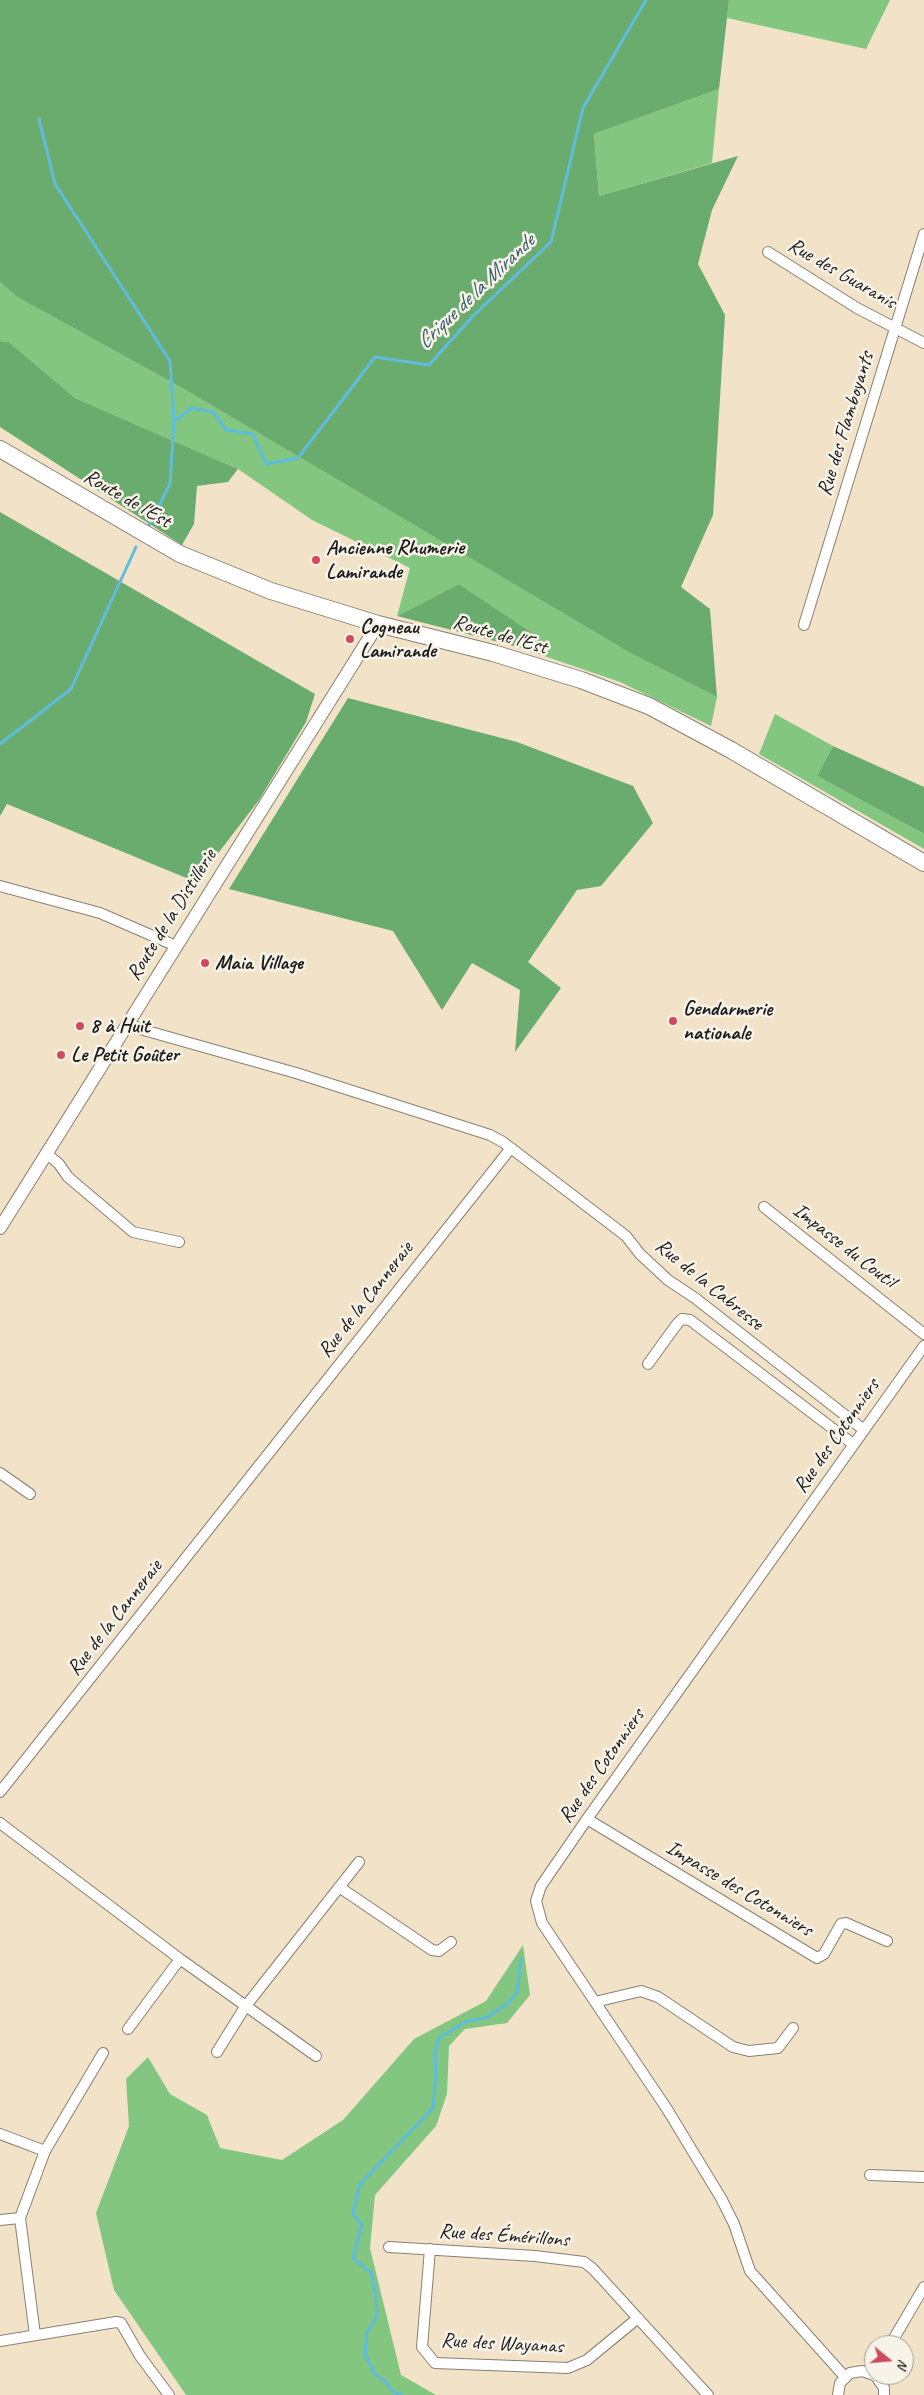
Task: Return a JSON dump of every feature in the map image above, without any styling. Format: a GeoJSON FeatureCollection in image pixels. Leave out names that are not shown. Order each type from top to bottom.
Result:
{"type":"FeatureCollection","features":[{"type":"Feature","properties":{"kind":"main road","name":"Route de l'Est"},"geometry":{"type":"LineString","coordinates":[[0,449],[180,554],[271,591],[378,624],[582,680],[649,706],[731,750],[924,863]]}},
{"type":"Feature","properties":{"kind":"street","name":"Rue des Flamboyants"},"geometry":{"type":"LineString","coordinates":[[804,625],[924,234]]}},
{"type":"Feature","properties":{"kind":"street","name":"Rue des Guaranis"},"geometry":{"type":"LineString","coordinates":[[768,252],[857,308],[895,326],[924,343]]}},
{"type":"Feature","properties":{"kind":"street","name":"Route de la Distillerie"},"geometry":{"type":"LineString","coordinates":[[0,1228],[378,624]]}},
{"type":"Feature","properties":{"kind":"street"},"geometry":{"type":"LineString","coordinates":[[0,886],[100,913],[176,946]]}},
{"type":"Feature","properties":{"kind":"street"},"geometry":{"type":"LineString","coordinates":[[128,1023],[140,1029],[296,1073],[475,1128],[511,1148]]}},
{"type":"Feature","properties":{"kind":"street","name":"Rue de la Cabresse"},"geometry":{"type":"LineString","coordinates":[[511,1148],[626,1236],[640,1254],[668,1280],[695,1298],[864,1430]]}},
{"type":"Feature","properties":{"kind":"street","name":"Rue de la Canneraie"},"geometry":{"type":"LineString","coordinates":[[0,1792],[511,1148]]}},
{"type":"Feature","properties":{"kind":"street"},"geometry":{"type":"LineString","coordinates":[[46,1152],[59,1164],[73,1182],[133,1232],[179,1242]]}},
{"type":"Feature","properties":{"kind":"street","name":"Impasse du Coutil"},"geometry":{"type":"LineString","coordinates":[[764,1207],[924,1334]]}},
{"type":"Feature","properties":{"kind":"street"},"geometry":{"type":"LineString","coordinates":[[648,1364],[677,1324],[682,1319],[690,1320],[853,1444]]}},
{"type":"Feature","properties":{"kind":"street","name":"Rue des Cotonniers"},"geometry":{"type":"LineString","coordinates":[[845,2377],[750,2271],[734,2224],[721,2198],[667,2109],[542,1923],[536,1901],[541,1886],[587,1819],[924,1346]]}},
{"type":"Feature","properties":{"kind":"street"},"geometry":{"type":"LineString","coordinates":[[0,1473],[30,1494]]}},
{"type":"Feature","properties":{"kind":"street","name":"Impasse des Cotonniers"},"geometry":{"type":"LineString","coordinates":[[587,1819],[817,1958],[824,1954],[841,1924],[846,1923],[887,1942]]}},
{"type":"Feature","properties":{"kind":"street"},"geometry":{"type":"LineString","coordinates":[[0,1823],[245,2007],[316,2056]]}},
{"type":"Feature","properties":{"kind":"street"},"geometry":{"type":"LineString","coordinates":[[217,2052],[245,2007],[359,1862]]}},
{"type":"Feature","properties":{"kind":"street"},"geometry":{"type":"LineString","coordinates":[[340,1887],[432,1950],[439,1950],[451,1942]]}},
{"type":"Feature","properties":{"kind":"street"},"geometry":{"type":"LineString","coordinates":[[128,2029],[180,1959]]}},
{"type":"Feature","properties":{"kind":"street"},"geometry":{"type":"LineString","coordinates":[[595,2002],[642,1991],[658,1997],[733,2047],[749,2051],[778,2048],[794,2028]]}},
{"type":"Feature","properties":{"kind":"street"},"geometry":{"type":"LineString","coordinates":[[35,2335],[20,2218],[45,2152],[103,2053]]}},
{"type":"Feature","properties":{"kind":"street"},"geometry":{"type":"LineString","coordinates":[[0,2134],[45,2152]]}},
{"type":"Feature","properties":{"kind":"street"},"geometry":{"type":"LineString","coordinates":[[870,2175],[924,2177]]}},
{"type":"Feature","properties":{"kind":"street"},"geometry":{"type":"LineString","coordinates":[[0,2220],[20,2218]]}},
{"type":"Feature","properties":{"kind":"street","name":"Rue des Émérillons"},"geometry":{"type":"LineString","coordinates":[[389,2247],[535,2256],[584,2262],[594,2269],[708,2395]]}},
{"type":"Feature","properties":{"kind":"street","name":"Rue des Wayanas"},"geometry":{"type":"LineString","coordinates":[[430,2249],[422,2347],[435,2363],[568,2368],[587,2360],[638,2318]]}},
{"type":"Feature","properties":{"kind":"street"},"geometry":{"type":"LineString","coordinates":[[896,2335],[924,2287]]}},
{"type":"Feature","properties":{"kind":"street"},"geometry":{"type":"LineString","coordinates":[[0,2341],[116,2322],[121,2323],[140,2356],[169,2395]]}},
{"type":"Feature","properties":{"kind":"street"},"geometry":{"type":"LineString","coordinates":[[838,2395],[840,2383],[845,2377],[850,2373],[864,2371]]}},
{"type":"Feature","properties":{"kind":"green space"},"geometry":{"type":"Polygon","coordinates":[[[0,0],[729,0],[719,89],[594,134],[599,196],[738,156],[712,210],[698,264],[725,315],[713,515],[681,587],[710,609],[717,697],[632,654],[184,389],[17,297],[0,282],[0,0]]]}},
{"type":"Feature","properties":{"kind":"green space"},"geometry":{"type":"Polygon","coordinates":[[[729,0],[890,0],[866,49],[727,18],[729,0]]]}},
{"type":"Feature","properties":{"kind":"green space"},"geometry":{"type":"Polygon","coordinates":[[[719,89],[712,163],[599,196],[594,134],[719,89]]]}},
{"type":"Feature","properties":{"kind":"green space"},"geometry":{"type":"Polygon","coordinates":[[[0,282],[17,297],[184,389],[632,654],[717,697],[711,726],[620,682],[518,647],[531,632],[459,584],[397,616],[410,568],[312,520],[238,469],[75,398],[9,342],[0,341],[0,282]]]}},
{"type":"Feature","properties":{"kind":"green space"},"geometry":{"type":"Polygon","coordinates":[[[0,341],[9,342],[75,398],[238,469],[228,482],[197,486],[194,524],[182,545],[0,427],[0,341]]]}},
{"type":"Feature","properties":{"kind":"green space"},"geometry":{"type":"Polygon","coordinates":[[[0,512],[315,694],[306,722],[259,800],[196,882],[7,804],[0,816],[0,512]]]}},
{"type":"Feature","properties":{"kind":"green space"},"geometry":{"type":"Polygon","coordinates":[[[459,584],[531,632],[518,647],[397,616],[459,584]]]}},
{"type":"Feature","properties":{"kind":"green space"},"geometry":{"type":"Polygon","coordinates":[[[348,698],[517,742],[633,786],[653,823],[601,886],[577,890],[528,962],[561,988],[515,1052],[520,990],[472,963],[442,1010],[393,931],[229,889],[348,698]]]}},
{"type":"Feature","properties":{"kind":"green space"},"geometry":{"type":"Polygon","coordinates":[[[775,714],[833,746],[817,776],[924,834],[924,849],[759,754],[775,714]]]}},
{"type":"Feature","properties":{"kind":"green space"},"geometry":{"type":"Polygon","coordinates":[[[833,746],[924,787],[924,834],[817,776],[833,746]]]}},
{"type":"Feature","properties":{"kind":"green space"},"geometry":{"type":"Polygon","coordinates":[[[523,1945],[530,1995],[507,2023],[465,2029],[449,2046],[447,2094],[436,2126],[375,2195],[370,2248],[401,2375],[436,2395],[186,2395],[114,2290],[96,2213],[129,2126],[126,2079],[148,2057],[170,2094],[207,2115],[220,2148],[282,2160],[343,2120],[414,2039],[486,2001],[523,1945]]]}},
{"type":"Feature","properties":{"kind":"waterway","name":"Crique de la Mirande"},"geometry":{"type":"LineString","coordinates":[[149,525],[170,484],[174,422],[192,408],[213,412],[226,430],[253,434],[266,464],[298,458],[375,357],[429,365],[473,316],[551,242],[583,108],[646,0]]}},
{"type":"Feature","properties":{"kind":"waterway"},"geometry":{"type":"LineString","coordinates":[[39,119],[55,184],[170,361],[174,422]]}},
{"type":"Feature","properties":{"kind":"waterway","name":"Crique de la Mirande"},"geometry":{"type":"LineString","coordinates":[[0,744],[71,689],[136,547]]}},
{"type":"Feature","properties":{"kind":"waterway"},"geometry":{"type":"LineString","coordinates":[[402,2395],[393,2392],[387,2383],[374,2373],[365,2354],[367,2332],[377,2317],[376,2295],[371,2273],[353,2258],[362,2225],[353,2213],[360,2184],[433,2108],[436,2076],[435,2053],[439,2038],[467,2021],[486,2018],[508,2003],[517,1993],[521,1959]]}},
{"type":"Feature","properties":{"kind":"place","name":"Ancienne Rhumerie Lamirande"},"geometry":{"type":"Point","coordinates":[316,560]}},
{"type":"Feature","properties":{"kind":"place","name":"Cogneau Lamirande"},"geometry":{"type":"Point","coordinates":[350,639]}},
{"type":"Feature","properties":{"kind":"place","name":"Maia Village"},"geometry":{"type":"Point","coordinates":[205,963]}},
{"type":"Feature","properties":{"kind":"place","name":"Gendarmerie nationale"},"geometry":{"type":"Point","coordinates":[673,1021]}},
{"type":"Feature","properties":{"kind":"place","name":"8 à Huit"},"geometry":{"type":"Point","coordinates":[80,1026]}},
{"type":"Feature","properties":{"kind":"place","name":"Le Petit Goûter"},"geometry":{"type":"Point","coordinates":[61,1055]}}]}
